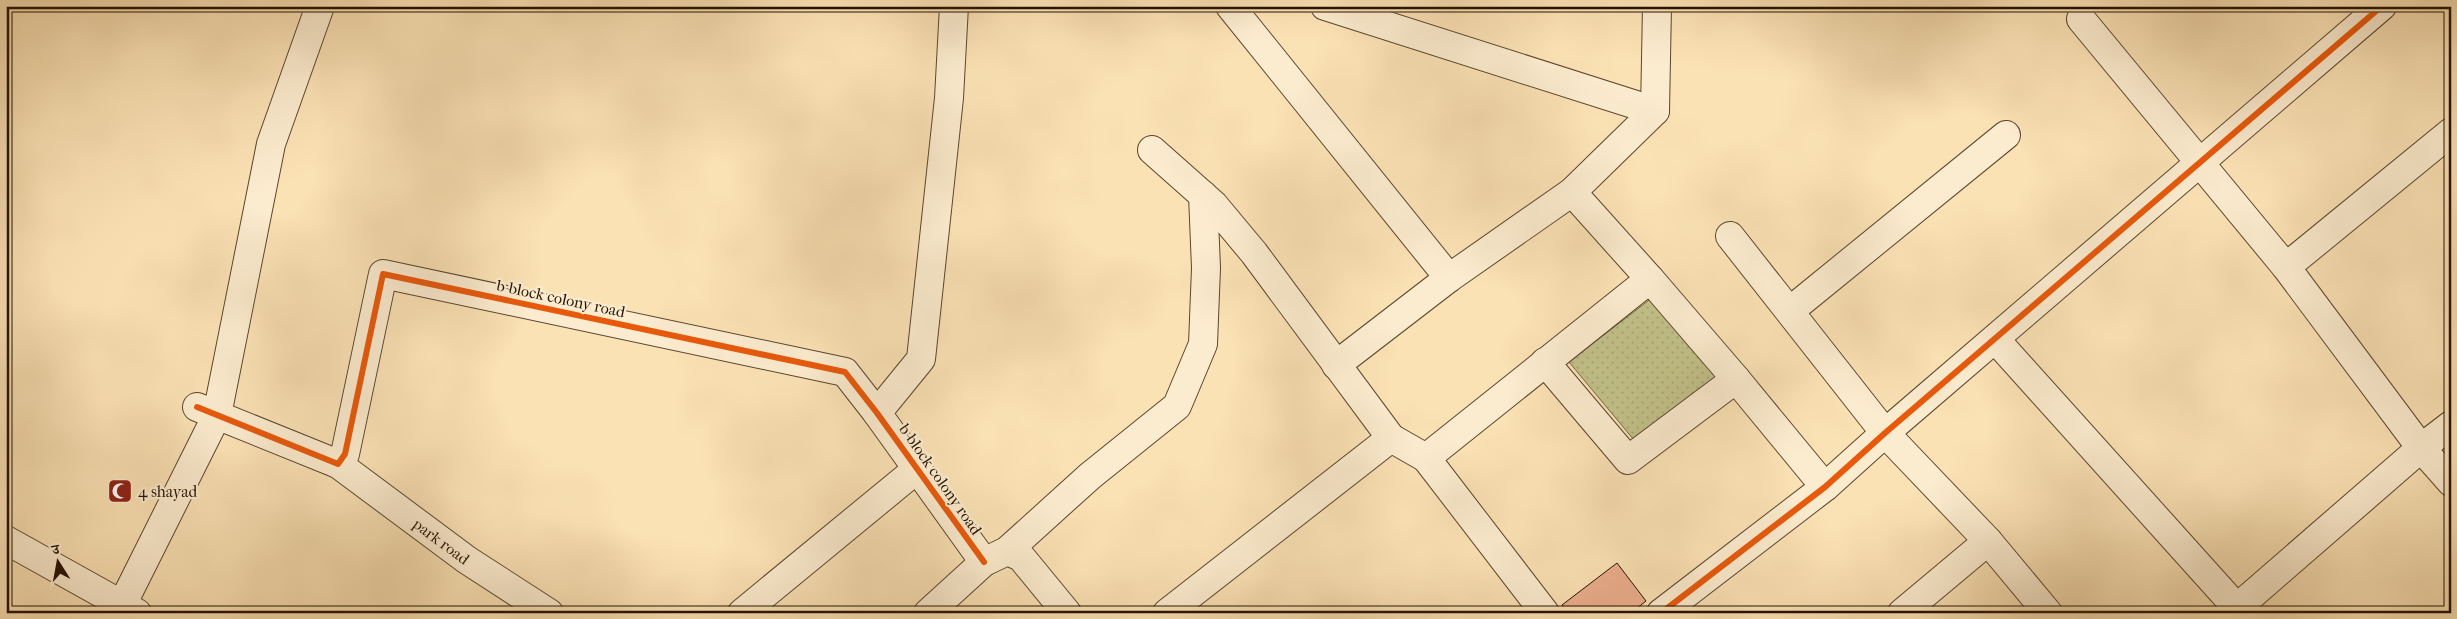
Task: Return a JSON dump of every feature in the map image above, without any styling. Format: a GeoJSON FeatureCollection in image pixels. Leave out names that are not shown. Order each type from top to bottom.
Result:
{"type":"FeatureCollection","features":[{"type":"Feature","properties":{"kind":"street"},"geometry":{"type":"LineString","coordinates":[[6,540],[127,610],[207,411],[271,144],[320,6]]}},
{"type":"Feature","properties":{"kind":"street"},"geometry":{"type":"LineString","coordinates":[[877,413],[921,359],[949,98],[954,6]]}},
{"type":"Feature","properties":{"kind":"street"},"geometry":{"type":"LineString","coordinates":[[1230,6],[1450,278]]}},
{"type":"Feature","properties":{"kind":"street"},"geometry":{"type":"LineString","coordinates":[[1326,6],[1655,111]]}},
{"type":"Feature","properties":{"kind":"street"},"geometry":{"type":"LineString","coordinates":[[1336,365],[1450,278],[1572,192],[1655,111],[1656,6]]}},
{"type":"Feature","properties":{"kind":"street"},"geometry":{"type":"LineString","coordinates":[[1662,613],[1825,487],[1885,433],[2200,165],[2382,6]]}},
{"type":"Feature","properties":{"kind":"street"},"geometry":{"type":"LineString","coordinates":[[2081,19],[2286,267],[2421,448],[2451,482]]}},
{"type":"Feature","properties":{"kind":"street"},"geometry":{"type":"LineString","coordinates":[[2286,267],[2451,132]]}},
{"type":"Feature","properties":{"kind":"street"},"geometry":{"type":"LineString","coordinates":[[1791,310],[2006,135]]}},
{"type":"Feature","properties":{"kind":"street"},"geometry":{"type":"LineString","coordinates":[[1152,150],[1203,195],[1254,253],[1390,438],[1426,458],[1545,613]]}},
{"type":"Feature","properties":{"kind":"street"},"geometry":{"type":"LineString","coordinates":[[1572,192],[1650,279],[1825,487]]}},
{"type":"Feature","properties":{"kind":"street"},"geometry":{"type":"LineString","coordinates":[[928,613],[1090,476],[1177,406],[1203,344],[1206,268],[1203,195]]}},
{"type":"Feature","properties":{"kind":"street"},"geometry":{"type":"LineString","coordinates":[[1730,236],[1791,310],[1885,433],[1988,541],[2048,613]]}},
{"type":"Feature","properties":{"kind":"street","name":"b-block colony road"},"geometry":{"type":"LineString","coordinates":[[338,464],[345,454],[383,274],[845,372],[917,469],[995,557]]}},
{"type":"Feature","properties":{"kind":"street"},"geometry":{"type":"LineString","coordinates":[[1426,458],[1650,279]]}},
{"type":"Feature","properties":{"kind":"street"},"geometry":{"type":"LineString","coordinates":[[1995,339],[2234,610],[2421,448],[2451,425]]}},
{"type":"Feature","properties":{"kind":"street"},"geometry":{"type":"LineString","coordinates":[[1545,362],[1628,460],[1736,380]]}},
{"type":"Feature","properties":{"kind":"street"},"geometry":{"type":"LineString","coordinates":[[207,411],[338,464]]}},
{"type":"Feature","properties":{"kind":"street"},"geometry":{"type":"LineString","coordinates":[[1166,613],[1390,438]]}},
{"type":"Feature","properties":{"kind":"street","name":"park road"},"geometry":{"type":"LineString","coordinates":[[338,464],[467,560],[549,613]]}},
{"type":"Feature","properties":{"kind":"street"},"geometry":{"type":"LineString","coordinates":[[742,613],[917,469]]}},
{"type":"Feature","properties":{"kind":"street"},"geometry":{"type":"LineString","coordinates":[[1902,613],[1988,541]]}},
{"type":"Feature","properties":{"kind":"street"},"geometry":{"type":"LineString","coordinates":[[995,557],[1021,557],[1066,613]]}},
{"type":"Feature","properties":{"kind":"shaded area"},"geometry":{"type":"Polygon","coordinates":[[[1653,297],[1716,377],[1634,440],[1569,362],[1653,297]]]}},
{"type":"Feature","properties":{"kind":"building"},"geometry":{"type":"Polygon","coordinates":[[[1617,563],[1646,601],[1631,613],[1567,613],[1562,605],[1617,563]]]}},
{"type":"Feature","properties":{"kind":"cycle path"},"geometry":{"type":"LineString","coordinates":[[1661,613],[1825,487],[1885,433],[2382,6]]}},
{"type":"Feature","properties":{"kind":"cycle path"},"geometry":{"type":"LineString","coordinates":[[197,407],[338,464],[345,454],[383,274],[845,372],[877,413],[984,562]]}},
{"type":"Feature","properties":{"kind":"place","name":"4 shayad"},"geometry":{"type":"Point","coordinates":[120,491]}}]}
